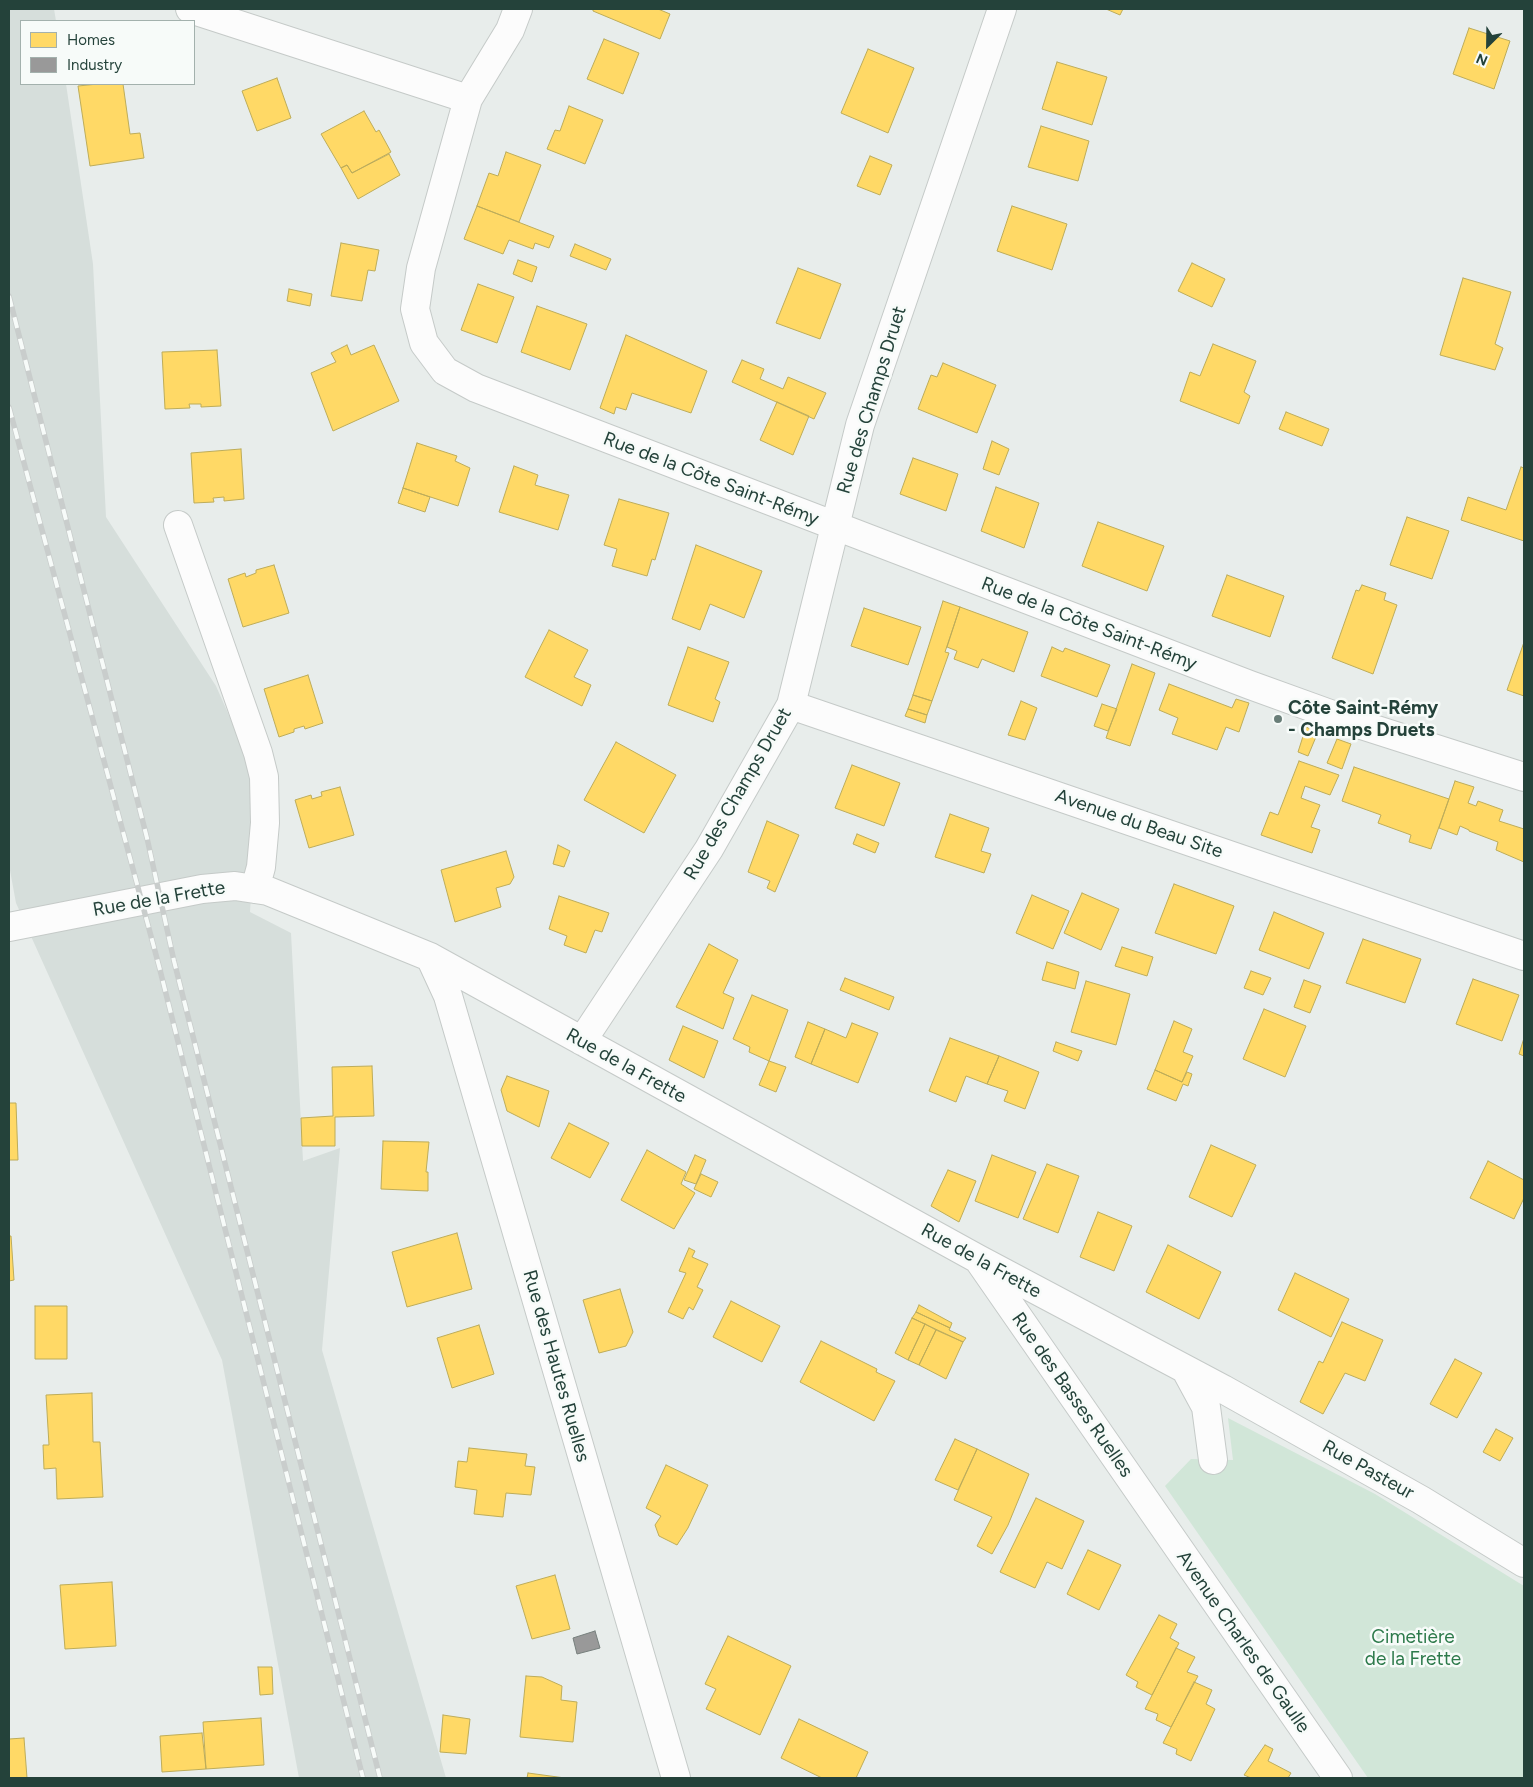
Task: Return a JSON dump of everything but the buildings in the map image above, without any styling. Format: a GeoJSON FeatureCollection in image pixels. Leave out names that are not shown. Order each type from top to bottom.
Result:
{"type":"FeatureCollection","features":[{"type":"Feature","properties":{"kind":"street"},"geometry":{"type":"LineString","coordinates":[[190,9],[468,99]]}},
{"type":"Feature","properties":{"kind":"street","name":"Rue de la Côte Saint-Rémy"},"geometry":{"type":"LineString","coordinates":[[518,9],[510,30],[468,99],[421,268],[416,309],[424,343],[445,371],[476,388],[1346,720],[1524,777]]}},
{"type":"Feature","properties":{"kind":"street","name":"Rue des Champs Druet"},"geometry":{"type":"LineString","coordinates":[[582,1041],[709,849],[792,705],[860,425],[1002,9]]}},
{"type":"Feature","properties":{"kind":"street"},"geometry":{"type":"LineString","coordinates":[[178,526],[258,753],[264,777],[265,823],[261,867],[255,889]]}},
{"type":"Feature","properties":{"kind":"street","name":"Avenue du Beau Site"},"geometry":{"type":"LineString","coordinates":[[792,705],[1524,956]]}},
{"type":"Feature","properties":{"kind":"street","name":"Rue de la Frette"},"geometry":{"type":"LineString","coordinates":[[9,927],[202,889],[235,886],[268,891],[430,957],[978,1259],[1198,1377]]}},
{"type":"Feature","properties":{"kind":"street","name":"Rue des Hautes Ruelles"},"geometry":{"type":"LineString","coordinates":[[430,957],[448,996],[676,1778]]}},
{"type":"Feature","properties":{"kind":"street","name":"Rue des Basses Ruelles"},"geometry":{"type":"LineString","coordinates":[[978,1259],[1148,1506]]}},
{"type":"Feature","properties":{"kind":"street"},"geometry":{"type":"LineString","coordinates":[[1198,1377],[1206,1407],[1214,1460]]}},
{"type":"Feature","properties":{"kind":"street","name":"Rue Pasteur"},"geometry":{"type":"LineString","coordinates":[[1198,1377],[1421,1500],[1524,1563]]}},
{"type":"Feature","properties":{"kind":"street","name":"Avenue Charles de Gaulle"},"geometry":{"type":"LineString","coordinates":[[1148,1506],[1338,1778]]}},
{"type":"Feature","properties":{"kind":"shaded area"},"geometry":{"type":"Polygon","coordinates":[[[9,9],[54,9],[56,20],[20,20],[20,85],[66,85],[93,264],[106,517],[216,686],[258,781],[250,912],[291,933],[303,1161],[340,1148],[322,1350],[446,1778],[299,1778],[222,1360],[16,903],[9,865],[9,9]]]}},
{"type":"Feature","properties":{"kind":"green space","name":"Cimetière de la Frette"},"geometry":{"type":"Polygon","coordinates":[[[1228,1418],[1375,1494],[1524,1586],[1524,1778],[1368,1778],[1165,1486],[1191,1459],[1233,1460],[1228,1418]]]}},
{"type":"Feature","properties":{"kind":"railway"},"geometry":{"type":"LineString","coordinates":[[9,296],[147,838],[174,961],[380,1778]]}},
{"type":"Feature","properties":{"kind":"railway"},"geometry":{"type":"LineString","coordinates":[[9,407],[159,966],[363,1778]]}},
{"type":"Feature","properties":{"kind":"place","name":"Côte Saint-Rémy - Champs Druets"},"geometry":{"type":"Point","coordinates":[1278,719]}}]}
